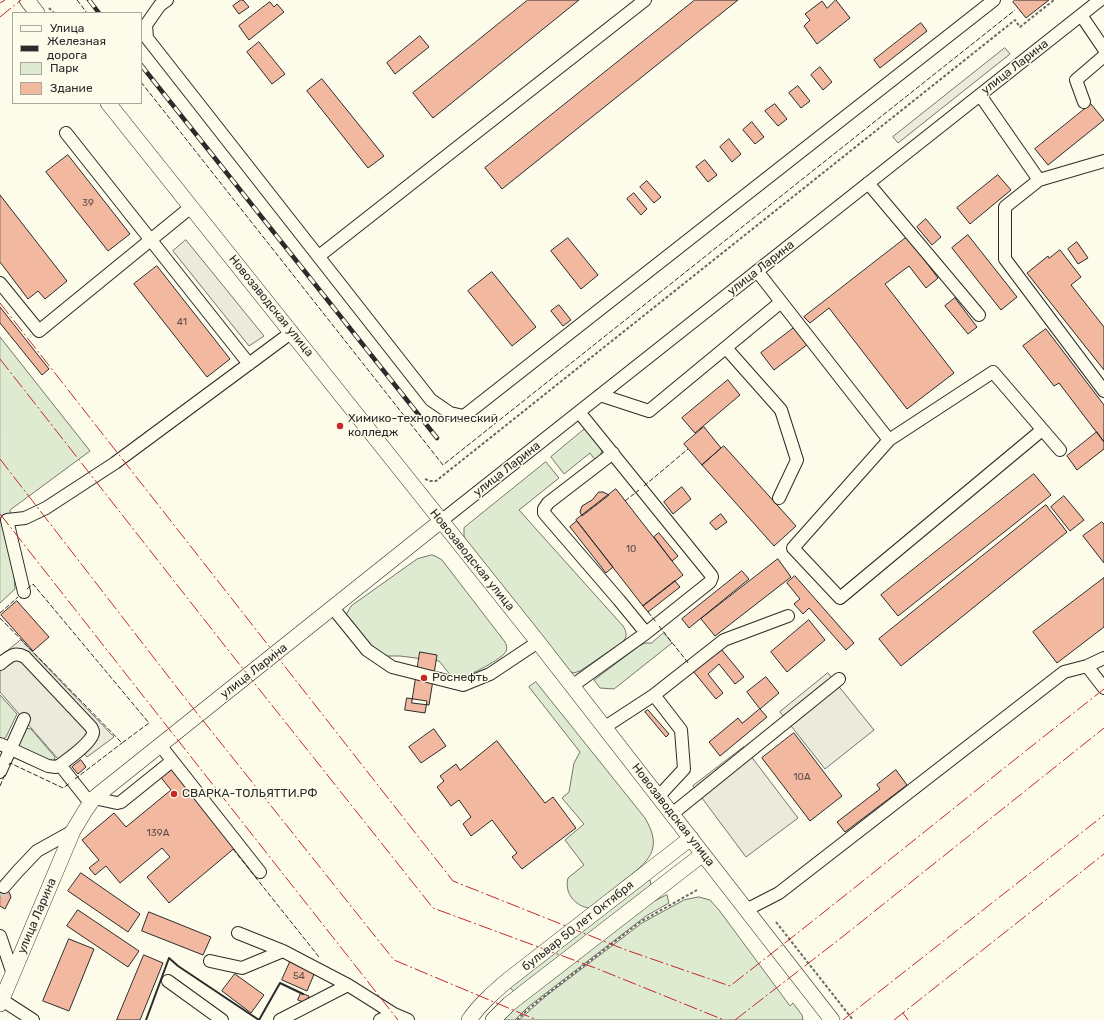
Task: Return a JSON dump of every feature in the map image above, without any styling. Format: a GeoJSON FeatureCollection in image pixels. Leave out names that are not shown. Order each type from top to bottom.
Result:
{"type":"FeatureCollection","features":[{"type":"Feature","properties":{"kind":"main road"},"geometry":{"type":"LineString","coordinates":[[27,0],[36,12]]}},
{"type":"Feature","properties":{"kind":"main road","name":"Новозаводская улица"},"geometry":{"type":"LineString","coordinates":[[109,104],[292,332],[605,727],[830,1020]]}},
{"type":"Feature","properties":{"kind":"main road","name":"улица Ларина"},"geometry":{"type":"LineString","coordinates":[[1,1002],[74,831],[92,801],[441,521]]}},
{"type":"Feature","properties":{"kind":"main road","name":"бульвар 50 лет Октября"},"geometry":{"type":"LineString","coordinates":[[469,1020],[474,1013],[508,980],[691,838]]}},
{"type":"Feature","properties":{"kind":"main road","name":"бульвар 50 лет Октября"},"geometry":{"type":"LineString","coordinates":[[493,1020],[509,1004],[704,854]]}},
{"type":"Feature","properties":{"kind":"main road"},"geometry":{"type":"LineString","coordinates":[[646,873],[658,874],[660,883],[657,890]]}},
{"type":"Feature","properties":{"kind":"street"},"geometry":{"type":"LineString","coordinates":[[167,0],[160,5],[146,25],[147,38],[431,400],[450,413],[464,416],[994,0]]}},
{"type":"Feature","properties":{"kind":"street"},"geometry":{"type":"LineString","coordinates":[[319,256],[645,0]]}},
{"type":"Feature","properties":{"kind":"street","name":"улица Ларина"},"geometry":{"type":"LineString","coordinates":[[441,521],[1100,0]]}},
{"type":"Feature","properties":{"kind":"street"},"geometry":{"type":"LineString","coordinates":[[1081,15],[1104,49]]}},
{"type":"Feature","properties":{"kind":"street"},"geometry":{"type":"LineString","coordinates":[[1084,102],[1076,80],[1104,56]]}},
{"type":"Feature","properties":{"kind":"street"},"geometry":{"type":"LineString","coordinates":[[980,95],[1040,180]]}},
{"type":"Feature","properties":{"kind":"street"},"geometry":{"type":"LineString","coordinates":[[66,133],[249,364]]}},
{"type":"Feature","properties":{"kind":"street"},"geometry":{"type":"LineString","coordinates":[[1104,161],[1040,180],[1005,207],[1005,258],[1104,391]]}},
{"type":"Feature","properties":{"kind":"street"},"geometry":{"type":"LineString","coordinates":[[868,183],[979,315]]}},
{"type":"Feature","properties":{"kind":"street"},"geometry":{"type":"LineString","coordinates":[[0,283],[39,331],[191,207]]}},
{"type":"Feature","properties":{"kind":"street"},"geometry":{"type":"LineString","coordinates":[[757,271],[889,440]]}},
{"type":"Feature","properties":{"kind":"street"},"geometry":{"type":"LineString","coordinates":[[600,395],[649,411],[781,302]]}},
{"type":"Feature","properties":{"kind":"street"},"geometry":{"type":"LineString","coordinates":[[24,592],[8,520],[25,518],[46,508],[115,462],[292,332]]}},
{"type":"Feature","properties":{"kind":"street"},"geometry":{"type":"LineString","coordinates":[[726,348],[781,410],[797,460],[779,498]]}},
{"type":"Feature","properties":{"kind":"street"},"geometry":{"type":"LineString","coordinates":[[1042,430],[840,598],[793,548],[889,440],[993,372],[1060,450]]}},
{"type":"Feature","properties":{"kind":"street"},"geometry":{"type":"LineString","coordinates":[[572,686],[646,633],[710,582],[712,577],[579,412]]}},
{"type":"Feature","properties":{"kind":"street"},"geometry":{"type":"LineString","coordinates":[[613,453],[548,504],[544,509],[544,514],[646,633]]}},
{"type":"Feature","properties":{"kind":"street"},"geometry":{"type":"LineString","coordinates":[[332,608],[367,650],[392,667],[463,686],[490,674],[538,642]]}},
{"type":"Feature","properties":{"kind":"street"},"geometry":{"type":"LineString","coordinates":[[605,727],[654,695],[724,640],[788,616]]}},
{"type":"Feature","properties":{"kind":"street"},"geometry":{"type":"LineString","coordinates":[[0,664],[13,654],[25,657],[94,731],[89,741],[56,767],[48,766],[5,746]]}},
{"type":"Feature","properties":{"kind":"street"},"geometry":{"type":"LineString","coordinates":[[746,910],[779,893],[1064,672],[1087,666],[1104,658]]}},
{"type":"Feature","properties":{"kind":"street"},"geometry":{"type":"LineString","coordinates":[[1087,666],[1104,688]]}},
{"type":"Feature","properties":{"kind":"street"},"geometry":{"type":"LineString","coordinates":[[672,814],[839,679]]}},
{"type":"Feature","properties":{"kind":"street"},"geometry":{"type":"LineString","coordinates":[[654,695],[681,730],[684,769],[658,796]]}},
{"type":"Feature","properties":{"kind":"street"},"geometry":{"type":"LineString","coordinates":[[0,772],[5,746],[24,719]]}},
{"type":"Feature","properties":{"kind":"street"},"geometry":{"type":"LineString","coordinates":[[160,745],[260,872]]}},
{"type":"Feature","properties":{"kind":"street"},"geometry":{"type":"LineString","coordinates":[[60,765],[92,801],[117,803],[121,802],[172,761]]}},
{"type":"Feature","properties":{"kind":"street"},"geometry":{"type":"LineString","coordinates":[[4,887],[38,851],[74,831]]}},
{"type":"Feature","properties":{"kind":"street"},"geometry":{"type":"LineString","coordinates":[[238,933],[283,951],[348,985],[394,1014],[408,1020]]}},
{"type":"Feature","properties":{"kind":"street"},"geometry":{"type":"LineString","coordinates":[[0,936],[13,974]]}},
{"type":"Feature","properties":{"kind":"street"},"geometry":{"type":"LineString","coordinates":[[210,961],[242,968],[283,951]]}},
{"type":"Feature","properties":{"kind":"street"},"geometry":{"type":"LineString","coordinates":[[168,981],[222,1020]]}},
{"type":"Feature","properties":{"kind":"street"},"geometry":{"type":"LineString","coordinates":[[280,1020],[348,985]]}},
{"type":"Feature","properties":{"kind":"street"},"geometry":{"type":"LineString","coordinates":[[1,1002],[33,1020]]}},
{"type":"Feature","properties":{"kind":"street"},"geometry":{"type":"LineString","coordinates":[[380,1020],[394,1014]]}},
{"type":"Feature","properties":{"kind":"path"},"geometry":{"type":"LineString","coordinates":[[426,480],[436,480],[1015,20],[1020,27],[1054,0]]}},
{"type":"Feature","properties":{"kind":"path"},"geometry":{"type":"LineString","coordinates":[[517,1020],[547,994],[640,922],[697,890]]}},
{"type":"Feature","properties":{"kind":"path"},"geometry":{"type":"LineString","coordinates":[[776,922],[853,1020]]}},
{"type":"Feature","properties":{"kind":"green space"},"geometry":{"type":"Polygon","coordinates":[[[0,337],[90,451],[10,510],[15,589],[0,603],[0,337]]]}},
{"type":"Feature","properties":{"kind":"green space"},"geometry":{"type":"Polygon","coordinates":[[[586,428],[602,450],[600,457],[596,461],[590,453],[564,474],[551,457],[586,428]]]}},
{"type":"Feature","properties":{"kind":"green space"},"geometry":{"type":"Polygon","coordinates":[[[546,462],[559,478],[519,510],[623,626],[626,633],[625,639],[621,643],[580,671],[574,673],[569,671],[466,542],[464,536],[464,528],[546,462]]]}},
{"type":"Feature","properties":{"kind":"green space"},"geometry":{"type":"Polygon","coordinates":[[[432,555],[442,560],[507,646],[507,650],[501,657],[482,669],[461,678],[452,676],[439,661],[400,656],[378,656],[346,615],[351,606],[417,559],[432,555]]]}},
{"type":"Feature","properties":{"kind":"green space"},"geometry":{"type":"Polygon","coordinates":[[[664,633],[672,643],[614,689],[600,688],[594,680],[639,646],[645,643],[651,643],[664,633]]]}},
{"type":"Feature","properties":{"kind":"green space"},"geometry":{"type":"Polygon","coordinates":[[[536,682],[645,818],[651,829],[653,847],[646,861],[640,868],[589,908],[579,905],[569,894],[567,884],[568,878],[584,865],[565,840],[584,824],[562,798],[569,792],[574,763],[580,752],[529,687],[536,682]]]}},
{"type":"Feature","properties":{"kind":"green space"},"geometry":{"type":"Polygon","coordinates":[[[0,695],[17,714],[6,737],[2,740],[0,739],[0,695]]]}},
{"type":"Feature","properties":{"kind":"green space"},"geometry":{"type":"Polygon","coordinates":[[[25,728],[31,729],[55,757],[54,761],[52,762],[17,747],[25,728]]]}},
{"type":"Feature","properties":{"kind":"green space"},"geometry":{"type":"Polygon","coordinates":[[[648,880],[650,880],[651,885],[515,992],[511,989],[510,987],[648,880]]]}},
{"type":"Feature","properties":{"kind":"green space"},"geometry":{"type":"Polygon","coordinates":[[[667,895],[669,903],[646,916],[528,1007],[515,1020],[504,1020],[511,1011],[641,908],[667,895]]]}},
{"type":"Feature","properties":{"kind":"green space"},"geometry":{"type":"Polygon","coordinates":[[[699,897],[710,900],[719,910],[790,1006],[793,1003],[802,1015],[803,1020],[519,1020],[546,996],[642,923],[684,900],[699,897]]]}},
{"type":"Feature","properties":{"kind":"shaded area"},"geometry":{"type":"Polygon","coordinates":[[[1005,48],[1010,54],[898,143],[893,137],[1005,48]]]}},
{"type":"Feature","properties":{"kind":"shaded area"},"geometry":{"type":"Polygon","coordinates":[[[186,240],[264,336],[249,346],[173,251],[186,240]]]}},
{"type":"Feature","properties":{"kind":"shaded area"},"geometry":{"type":"Polygon","coordinates":[[[21,640],[114,737],[87,757],[83,752],[65,767],[0,692],[0,657],[21,640]]]}},
{"type":"Feature","properties":{"kind":"shaded area"},"geometry":{"type":"Polygon","coordinates":[[[828,673],[874,730],[825,769],[780,712],[828,673]]]}},
{"type":"Feature","properties":{"kind":"shaded area"},"geometry":{"type":"Polygon","coordinates":[[[744,747],[798,818],[746,857],[693,786],[744,747]]]}},
{"type":"Feature","properties":{"kind":"building"},"geometry":{"type":"Polygon","coordinates":[[[243,0],[249,7],[239,14],[233,6],[243,0]]]}},
{"type":"Feature","properties":{"kind":"building"},"geometry":{"type":"Polygon","coordinates":[[[528,0],[579,0],[433,118],[413,93],[528,0]]]}},
{"type":"Feature","properties":{"kind":"building"},"geometry":{"type":"Polygon","coordinates":[[[695,0],[738,0],[502,189],[485,168],[695,0]]]}},
{"type":"Feature","properties":{"kind":"building"},"geometry":{"type":"Polygon","coordinates":[[[836,0],[850,18],[817,44],[804,26],[810,20],[805,14],[822,1],[827,8],[836,0]]]}},
{"type":"Feature","properties":{"kind":"building"},"geometry":{"type":"Polygon","coordinates":[[[1015,0],[1049,0],[1026,18],[1013,2],[1015,0]]]}},
{"type":"Feature","properties":{"kind":"building"},"geometry":{"type":"Polygon","coordinates":[[[270,2],[274,7],[277,4],[284,12],[249,40],[239,26],[270,2]]]}},
{"type":"Feature","properties":{"kind":"building"},"geometry":{"type":"Polygon","coordinates":[[[921,23],[927,31],[880,68],[874,60],[921,23]]]}},
{"type":"Feature","properties":{"kind":"building"},"geometry":{"type":"Polygon","coordinates":[[[420,36],[429,47],[395,74],[387,63],[420,36]]]}},
{"type":"Feature","properties":{"kind":"building"},"geometry":{"type":"Polygon","coordinates":[[[259,42],[285,74],[272,84],[247,52],[259,42]]]}},
{"type":"Feature","properties":{"kind":"building"},"geometry":{"type":"Polygon","coordinates":[[[820,67],[832,82],[823,90],[811,75],[820,67]]]}},
{"type":"Feature","properties":{"kind":"building"},"geometry":{"type":"Polygon","coordinates":[[[322,79],[384,156],[368,168],[307,91],[322,79]]]}},
{"type":"Feature","properties":{"kind":"building"},"geometry":{"type":"Polygon","coordinates":[[[798,86],[810,101],[801,108],[789,93],[798,86]]]}},
{"type":"Feature","properties":{"kind":"building"},"geometry":{"type":"Polygon","coordinates":[[[775,104],[787,119],[778,126],[765,111],[775,104]]]}},
{"type":"Feature","properties":{"kind":"building"},"geometry":{"type":"Polygon","coordinates":[[[1091,104],[1104,120],[1048,165],[1035,149],[1091,104]]]}},
{"type":"Feature","properties":{"kind":"building"},"geometry":{"type":"Polygon","coordinates":[[[752,122],[764,137],[755,144],[743,130],[752,122]]]}},
{"type":"Feature","properties":{"kind":"building"},"geometry":{"type":"Polygon","coordinates":[[[729,139],[741,154],[732,162],[720,147],[729,139]]]}},
{"type":"Feature","properties":{"kind":"building"},"geometry":{"type":"Polygon","coordinates":[[[68,155],[130,234],[108,251],[46,172],[68,155]]]}},
{"type":"Feature","properties":{"kind":"building"},"geometry":{"type":"Polygon","coordinates":[[[705,160],[717,175],[708,182],[696,167],[705,160]]]}},
{"type":"Feature","properties":{"kind":"building"},"geometry":{"type":"Polygon","coordinates":[[[998,175],[1011,190],[970,224],[957,208],[998,175]]]}},
{"type":"Feature","properties":{"kind":"building"},"geometry":{"type":"Polygon","coordinates":[[[647,181],[661,197],[654,203],[640,187],[647,181]]]}},
{"type":"Feature","properties":{"kind":"building"},"geometry":{"type":"Polygon","coordinates":[[[634,193],[647,209],[641,215],[627,199],[634,193]]]}},
{"type":"Feature","properties":{"kind":"building"},"geometry":{"type":"Polygon","coordinates":[[[0,195],[67,281],[45,299],[38,291],[28,299],[0,262],[0,195]]]}},
{"type":"Feature","properties":{"kind":"building"},"geometry":{"type":"Polygon","coordinates":[[[926,219],[941,237],[932,245],[917,227],[926,219]]]}},
{"type":"Feature","properties":{"kind":"building"},"geometry":{"type":"Polygon","coordinates":[[[968,235],[1017,297],[1001,310],[952,248],[968,235]]]}},
{"type":"Feature","properties":{"kind":"building"},"geometry":{"type":"Polygon","coordinates":[[[907,237],[938,278],[926,288],[909,266],[885,284],[954,373],[907,409],[829,308],[810,323],[804,317],[907,237]]]}},
{"type":"Feature","properties":{"kind":"building"},"geometry":{"type":"Polygon","coordinates":[[[568,238],[598,275],[581,289],[551,251],[568,238]]]}},
{"type":"Feature","properties":{"kind":"building"},"geometry":{"type":"Polygon","coordinates":[[[1077,242],[1088,258],[1078,264],[1068,249],[1077,242]]]}},
{"type":"Feature","properties":{"kind":"building"},"geometry":{"type":"Polygon","coordinates":[[[1060,250],[1081,277],[1071,285],[1104,327],[1104,370],[1027,273],[1048,256],[1049,258],[1060,250]]]}},
{"type":"Feature","properties":{"kind":"building"},"geometry":{"type":"Polygon","coordinates":[[[157,266],[230,359],[207,377],[134,284],[157,266]]]}},
{"type":"Feature","properties":{"kind":"building"},"geometry":{"type":"Polygon","coordinates":[[[492,272],[536,327],[512,346],[468,291],[492,272]]]}},
{"type":"Feature","properties":{"kind":"building"},"geometry":{"type":"Polygon","coordinates":[[[955,298],[977,327],[968,334],[945,306],[955,298]]]}},
{"type":"Feature","properties":{"kind":"building"},"geometry":{"type":"Polygon","coordinates":[[[559,305],[571,320],[563,326],[551,311],[559,305]]]}},
{"type":"Feature","properties":{"kind":"building"},"geometry":{"type":"Polygon","coordinates":[[[0,307],[49,369],[42,375],[0,323],[0,307]]]}},
{"type":"Feature","properties":{"kind":"building"},"geometry":{"type":"Polygon","coordinates":[[[795,327],[808,344],[774,370],[761,353],[795,327]]]}},
{"type":"Feature","properties":{"kind":"building"},"geometry":{"type":"Polygon","coordinates":[[[1046,329],[1104,405],[1104,442],[1059,383],[1054,386],[1023,346],[1046,329]]]}},
{"type":"Feature","properties":{"kind":"building"},"geometry":{"type":"Polygon","coordinates":[[[728,380],[740,395],[695,433],[682,418],[728,380]]]}},
{"type":"Feature","properties":{"kind":"building"},"geometry":{"type":"Polygon","coordinates":[[[704,427],[721,448],[702,465],[684,444],[704,427]]]}},
{"type":"Feature","properties":{"kind":"building"},"geometry":{"type":"Polygon","coordinates":[[[1097,432],[1104,442],[1104,449],[1077,470],[1067,456],[1097,432]]]}},
{"type":"Feature","properties":{"kind":"building"},"geometry":{"type":"Polygon","coordinates":[[[724,446],[796,526],[774,546],[702,465],[724,446]]]}},
{"type":"Feature","properties":{"kind":"building"},"geometry":{"type":"Polygon","coordinates":[[[1034,474],[1051,495],[898,616],[881,595],[1034,474]]]}},
{"type":"Feature","properties":{"kind":"building"},"geometry":{"type":"Polygon","coordinates":[[[682,487],[691,499],[673,514],[664,502],[682,487]]]}},
{"type":"Feature","properties":{"kind":"building"},"geometry":{"type":"Polygon","coordinates":[[[616,489],[683,575],[643,606],[576,520],[616,489]]]}},
{"type":"Feature","properties":{"kind":"building"},"geometry":{"type":"Polygon","coordinates":[[[599,492],[609,495],[582,516],[580,512],[582,506],[592,500],[599,492]]]}},
{"type":"Feature","properties":{"kind":"building"},"geometry":{"type":"Polygon","coordinates":[[[1064,496],[1084,520],[1070,531],[1051,507],[1064,496]]]}},
{"type":"Feature","properties":{"kind":"building"},"geometry":{"type":"Polygon","coordinates":[[[1046,505],[1067,532],[901,666],[879,639],[1046,505]]]}},
{"type":"Feature","properties":{"kind":"building"},"geometry":{"type":"Polygon","coordinates":[[[721,514],[727,522],[716,530],[710,523],[721,514]]]}},
{"type":"Feature","properties":{"kind":"building"},"geometry":{"type":"Polygon","coordinates":[[[577,521],[613,567],[606,573],[570,527],[577,521]]]}},
{"type":"Feature","properties":{"kind":"building"},"geometry":{"type":"Polygon","coordinates":[[[1102,522],[1104,524],[1104,563],[1083,536],[1102,522]]]}},
{"type":"Feature","properties":{"kind":"building"},"geometry":{"type":"Polygon","coordinates":[[[659,533],[678,556],[672,561],[654,537],[659,533]]]}},
{"type":"Feature","properties":{"kind":"building"},"geometry":{"type":"Polygon","coordinates":[[[778,559],[791,577],[715,636],[701,619],[778,559]]]}},
{"type":"Feature","properties":{"kind":"building"},"geometry":{"type":"Polygon","coordinates":[[[742,571],[749,579],[689,628],[682,619],[742,571]]]}},
{"type":"Feature","properties":{"kind":"building"},"geometry":{"type":"Polygon","coordinates":[[[795,576],[854,643],[846,650],[809,608],[803,614],[794,604],[800,599],[787,583],[795,576]]]}},
{"type":"Feature","properties":{"kind":"building"},"geometry":{"type":"Polygon","coordinates":[[[1104,578],[1104,627],[1057,663],[1033,632],[1104,578]]]}},
{"type":"Feature","properties":{"kind":"building"},"geometry":{"type":"Polygon","coordinates":[[[675,581],[680,587],[648,612],[643,606],[675,581]]]}},
{"type":"Feature","properties":{"kind":"building"},"geometry":{"type":"Polygon","coordinates":[[[17,601],[49,637],[33,651],[1,615],[17,601]]]}},
{"type":"Feature","properties":{"kind":"building"},"geometry":{"type":"Polygon","coordinates":[[[809,620],[825,640],[787,672],[771,652],[809,620]]]}},
{"type":"Feature","properties":{"kind":"building"},"geometry":{"type":"Polygon","coordinates":[[[721,649],[744,677],[735,684],[719,664],[708,674],[723,693],[716,699],[693,671],[721,649]]]}},
{"type":"Feature","properties":{"kind":"building"},"geometry":{"type":"Polygon","coordinates":[[[420,652],[437,655],[429,705],[412,703],[420,652]]]}},
{"type":"Feature","properties":{"kind":"building"},"geometry":{"type":"Polygon","coordinates":[[[766,677],[779,693],[760,709],[747,692],[766,677]]]}},
{"type":"Feature","properties":{"kind":"building"},"geometry":{"type":"Polygon","coordinates":[[[407,698],[427,701],[425,713],[405,710],[407,698]]]}},
{"type":"Feature","properties":{"kind":"building"},"geometry":{"type":"Polygon","coordinates":[[[760,709],[767,717],[720,756],[709,742],[738,718],[742,723],[760,709]]]}},
{"type":"Feature","properties":{"kind":"building"},"geometry":{"type":"Polygon","coordinates":[[[648,710],[669,734],[666,737],[645,712],[648,710]]]}},
{"type":"Feature","properties":{"kind":"building"},"geometry":{"type":"Polygon","coordinates":[[[434,729],[446,746],[421,763],[409,747],[434,729]]]}},
{"type":"Feature","properties":{"kind":"building"},"geometry":{"type":"Polygon","coordinates":[[[794,733],[842,796],[810,821],[762,758],[794,733]]]}},
{"type":"Feature","properties":{"kind":"building"},"geometry":{"type":"Polygon","coordinates":[[[497,741],[545,803],[553,797],[576,828],[522,869],[512,857],[517,853],[492,820],[471,836],[463,824],[471,817],[459,800],[451,806],[437,787],[444,781],[440,776],[456,764],[460,770],[497,741]]]}},
{"type":"Feature","properties":{"kind":"building"},"geometry":{"type":"Polygon","coordinates":[[[81,760],[86,767],[78,774],[72,767],[81,760]]]}},
{"type":"Feature","properties":{"kind":"building"},"geometry":{"type":"Polygon","coordinates":[[[170,766],[237,846],[169,903],[147,877],[170,857],[162,848],[120,883],[106,866],[95,875],[89,868],[99,860],[82,840],[114,813],[126,827],[171,790],[159,775],[170,766]]]}},
{"type":"Feature","properties":{"kind":"building"},"geometry":{"type":"Polygon","coordinates":[[[896,770],[907,785],[845,832],[837,822],[880,789],[877,785],[896,770]]]}},
{"type":"Feature","properties":{"kind":"building"},"geometry":{"type":"Polygon","coordinates":[[[81,873],[140,914],[128,932],[68,891],[81,873]]]}},
{"type":"Feature","properties":{"kind":"building"},"geometry":{"type":"Polygon","coordinates":[[[0,884],[9,892],[11,897],[5,909],[0,906],[0,884]]]}},
{"type":"Feature","properties":{"kind":"building"},"geometry":{"type":"Polygon","coordinates":[[[78,910],[139,951],[128,967],[67,926],[78,910]]]}},
{"type":"Feature","properties":{"kind":"building"},"geometry":{"type":"Polygon","coordinates":[[[149,912],[211,937],[203,955],[142,931],[149,912]]]}},
{"type":"Feature","properties":{"kind":"building"},"geometry":{"type":"Polygon","coordinates":[[[69,939],[94,949],[69,1011],[43,1001],[69,939]]]}},
{"type":"Feature","properties":{"kind":"building"},"geometry":{"type":"Polygon","coordinates":[[[144,955],[163,963],[140,1020],[117,1020],[144,955]]]}},
{"type":"Feature","properties":{"kind":"building"},"geometry":{"type":"Polygon","coordinates":[[[290,962],[315,972],[307,991],[282,980],[290,962]]]}},
{"type":"Feature","properties":{"kind":"building"},"geometry":{"type":"Polygon","coordinates":[[[235,974],[264,995],[251,1013],[222,991],[235,974]]]}},
{"type":"Feature","properties":{"kind":"building"},"geometry":{"type":"Polygon","coordinates":[[[301,993],[309,996],[306,1003],[298,1000],[301,993]]]}},
{"type":"Feature","properties":{"kind":"tunnel"},"geometry":{"type":"LineString","coordinates":[[0,895],[4,887]]}},
{"type":"Feature","properties":{"kind":"railway"},"geometry":{"type":"LineString","coordinates":[[89,0],[98,12]]}},
{"type":"Feature","properties":{"kind":"railway"},"geometry":{"type":"LineString","coordinates":[[142,66],[437,438]]}},
{"type":"Feature","properties":{"kind":"fence"},"geometry":{"type":"LineString","coordinates":[[77,0],[86,12]]}},
{"type":"Feature","properties":{"kind":"fence"},"geometry":{"type":"LineString","coordinates":[[142,83],[443,465],[1015,10]]}},
{"type":"Feature","properties":{"kind":"fence"},"geometry":{"type":"LineString","coordinates":[[644,486],[688,449]]}},
{"type":"Feature","properties":{"kind":"fence"},"geometry":{"type":"LineString","coordinates":[[625,501],[639,490]]}},
{"type":"Feature","properties":{"kind":"fence"},"geometry":{"type":"LineString","coordinates":[[0,618],[122,743],[149,723],[33,584],[27,589]]}},
{"type":"Feature","properties":{"kind":"fence"},"geometry":{"type":"LineString","coordinates":[[0,613],[18,597]]}},
{"type":"Feature","properties":{"kind":"fence"},"geometry":{"type":"LineString","coordinates":[[648,612],[656,622]]}},
{"type":"Feature","properties":{"kind":"fence"},"geometry":{"type":"LineString","coordinates":[[659,626],[689,664]]}},
{"type":"Feature","properties":{"kind":"fence"},"geometry":{"type":"LineString","coordinates":[[75,779],[122,743]]}},
{"type":"Feature","properties":{"kind":"fence"},"geometry":{"type":"LineString","coordinates":[[9,765],[10,763],[63,788],[70,783]]}},
{"type":"Feature","properties":{"kind":"fence"},"geometry":{"type":"LineString","coordinates":[[0,786],[5,774]]}},
{"type":"Feature","properties":{"kind":"fence"},"geometry":{"type":"LineString","coordinates":[[233,849],[319,957]]}},
{"type":"Feature","properties":{"kind":"wall"},"geometry":{"type":"LineString","coordinates":[[146,1020],[169,958],[178,966],[259,1020],[280,983],[303,994]]}},
{"type":"Feature","properties":{"kind":"power"},"geometry":{"type":"LineString","coordinates":[[0,3],[5,0]]}},
{"type":"Feature","properties":{"kind":"power"},"geometry":{"type":"LineString","coordinates":[[0,17],[21,0]]}},
{"type":"Feature","properties":{"kind":"power"},"geometry":{"type":"LineString","coordinates":[[0,303],[453,881],[626,950],[730,986],[1104,689]]}},
{"type":"Feature","properties":{"kind":"power"},"geometry":{"type":"LineString","coordinates":[[0,359],[433,908],[598,969],[724,1020]]}},
{"type":"Feature","properties":{"kind":"power"},"geometry":{"type":"LineString","coordinates":[[0,459],[185,698],[394,960],[537,1020]]}},
{"type":"Feature","properties":{"kind":"power"},"geometry":{"type":"LineString","coordinates":[[0,514],[398,1020]]}},
{"type":"Feature","properties":{"kind":"power"},"geometry":{"type":"LineString","coordinates":[[735,1020],[841,938],[1104,728]]}},
{"type":"Feature","properties":{"kind":"power"},"geometry":{"type":"LineString","coordinates":[[843,1020],[1104,815]]}},
{"type":"Feature","properties":{"kind":"power"},"geometry":{"type":"LineString","coordinates":[[894,1020],[1104,854]]}},
{"type":"Feature","properties":{"kind":"power"},"geometry":{"type":"LineString","coordinates":[[903,1013],[908,1020]]}},
{"type":"Feature","properties":{"kind":"place","name":"Химико-технологический колледж"},"geometry":{"type":"Point","coordinates":[340,426]}},
{"type":"Feature","properties":{"kind":"place","name":"Роснефть"},"geometry":{"type":"Point","coordinates":[424,678]}},
{"type":"Feature","properties":{"kind":"place","name":"СВАРКА-ТОЛЬЯТТИ.РФ"},"geometry":{"type":"Point","coordinates":[174,794]}}]}
